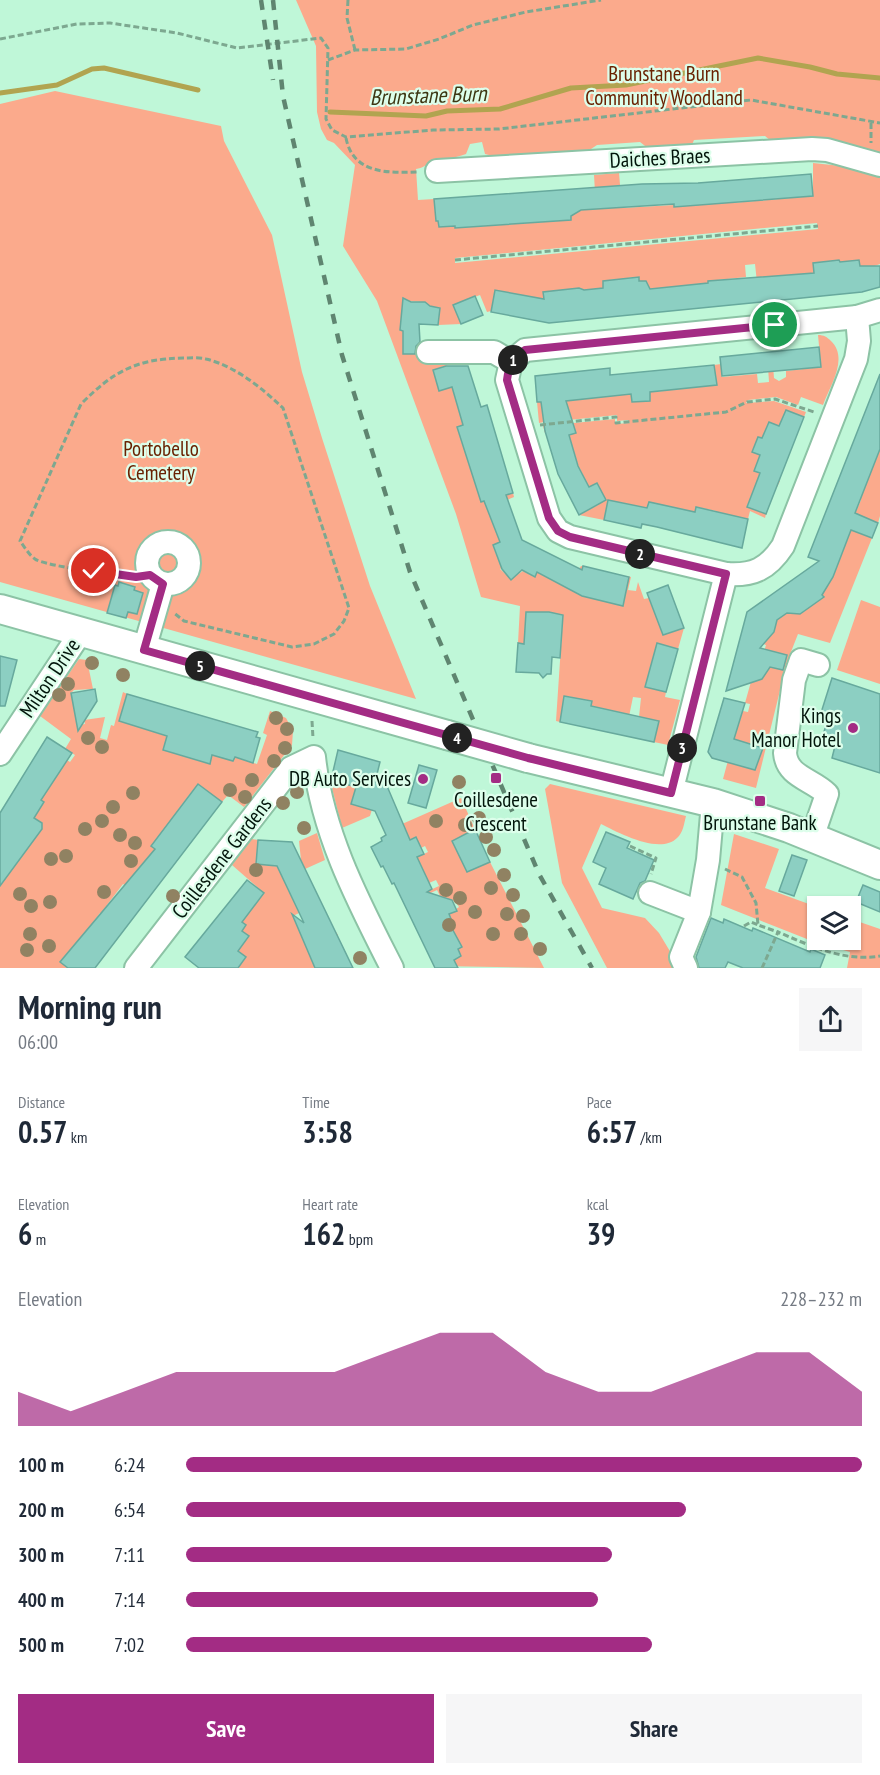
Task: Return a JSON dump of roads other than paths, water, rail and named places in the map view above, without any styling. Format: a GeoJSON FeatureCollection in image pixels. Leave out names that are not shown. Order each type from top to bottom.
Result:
{"type":"FeatureCollection","features":[{"type":"Feature","properties":{"kind":"main road"},"geometry":{"type":"LineString","coordinates":[[0,609],[528,758],[713,804],[812,838],[880,865]]}},
{"type":"Feature","properties":{"kind":"street","name":"Daiches Braes"},"geometry":{"type":"LineString","coordinates":[[437,171],[812,149],[827,150],[880,165]]}},
{"type":"Feature","properties":{"kind":"street"},"geometry":{"type":"LineString","coordinates":[[857,316],[859,341],[856,359],[778,553],[773,560],[756,573],[726,574],[570,537],[558,531],[549,518],[507,380],[511,362],[525,350],[857,316],[880,310]]}},
{"type":"Feature","properties":{"kind":"street"},"geometry":{"type":"LineString","coordinates":[[428,352],[494,352],[511,362]]}},
{"type":"Feature","properties":{"kind":"street"},"geometry":{"type":"LineString","coordinates":[[671,793],[726,574]]}},
{"type":"Feature","properties":{"kind":"street"},"geometry":{"type":"LineString","coordinates":[[144,650],[157,587]]}},
{"type":"Feature","properties":{"kind":"street","name":"Milton Drive"},"geometry":{"type":"LineString","coordinates":[[0,754],[81,632]]}},
{"type":"Feature","properties":{"kind":"street"},"geometry":{"type":"LineString","coordinates":[[812,838],[827,794],[818,785],[793,773],[786,764],[785,753],[794,680],[801,660],[818,665]]}},
{"type":"Feature","properties":{"kind":"street","name":"Coillesdene Gardens"},"geometry":{"type":"LineString","coordinates":[[136,968],[291,768],[314,757],[320,800],[335,846],[392,968]]}},
{"type":"Feature","properties":{"kind":"street"},"geometry":{"type":"LineString","coordinates":[[686,968],[681,957],[699,912],[708,860],[713,804]]}},
{"type":"Feature","properties":{"kind":"street"},"geometry":{"type":"LineString","coordinates":[[650,893],[699,912]]}},
{"type":"Feature","properties":{"kind":"waterway","name":"Brunstane Burn"},"geometry":{"type":"LineString","coordinates":[[330,112],[426,116],[447,111],[500,109],[571,88],[626,85],[758,58],[837,74],[880,78]]}},
{"type":"Feature","properties":{"kind":"waterway","name":"Brunstane Burn"},"geometry":{"type":"LineString","coordinates":[[0,93],[57,85],[92,69],[104,68],[198,90]]}},
{"type":"Feature","properties":{"kind":"railway"},"geometry":{"type":"LineString","coordinates":[[261,0],[273,80]]}},
{"type":"Feature","properties":{"kind":"railway"},"geometry":{"type":"LineString","coordinates":[[273,0],[283,96],[342,355],[410,572],[539,874],[592,968]]}},
{"type":"Feature","properties":{"kind":"place","name":"Kings Manor Hotel"},"geometry":{"type":"Point","coordinates":[853,728]}},
{"type":"Feature","properties":{"kind":"place","name":"Coillesdene Crescent"},"geometry":{"type":"Point","coordinates":[496,778]}},
{"type":"Feature","properties":{"kind":"place","name":"DB Auto Services"},"geometry":{"type":"Point","coordinates":[423,779]}},
{"type":"Feature","properties":{"kind":"place","name":"Brunstane Bank"},"geometry":{"type":"Point","coordinates":[760,801]}},
{"type":"Feature","properties":{"kind":"park label","name":"Brunstane Burn Community Woodland"},"geometry":{"type":"Point","coordinates":[664,86]}},
{"type":"Feature","properties":{"kind":"park label","name":"Portobello Cemetery"},"geometry":{"type":"Point","coordinates":[161,461]}}]}
